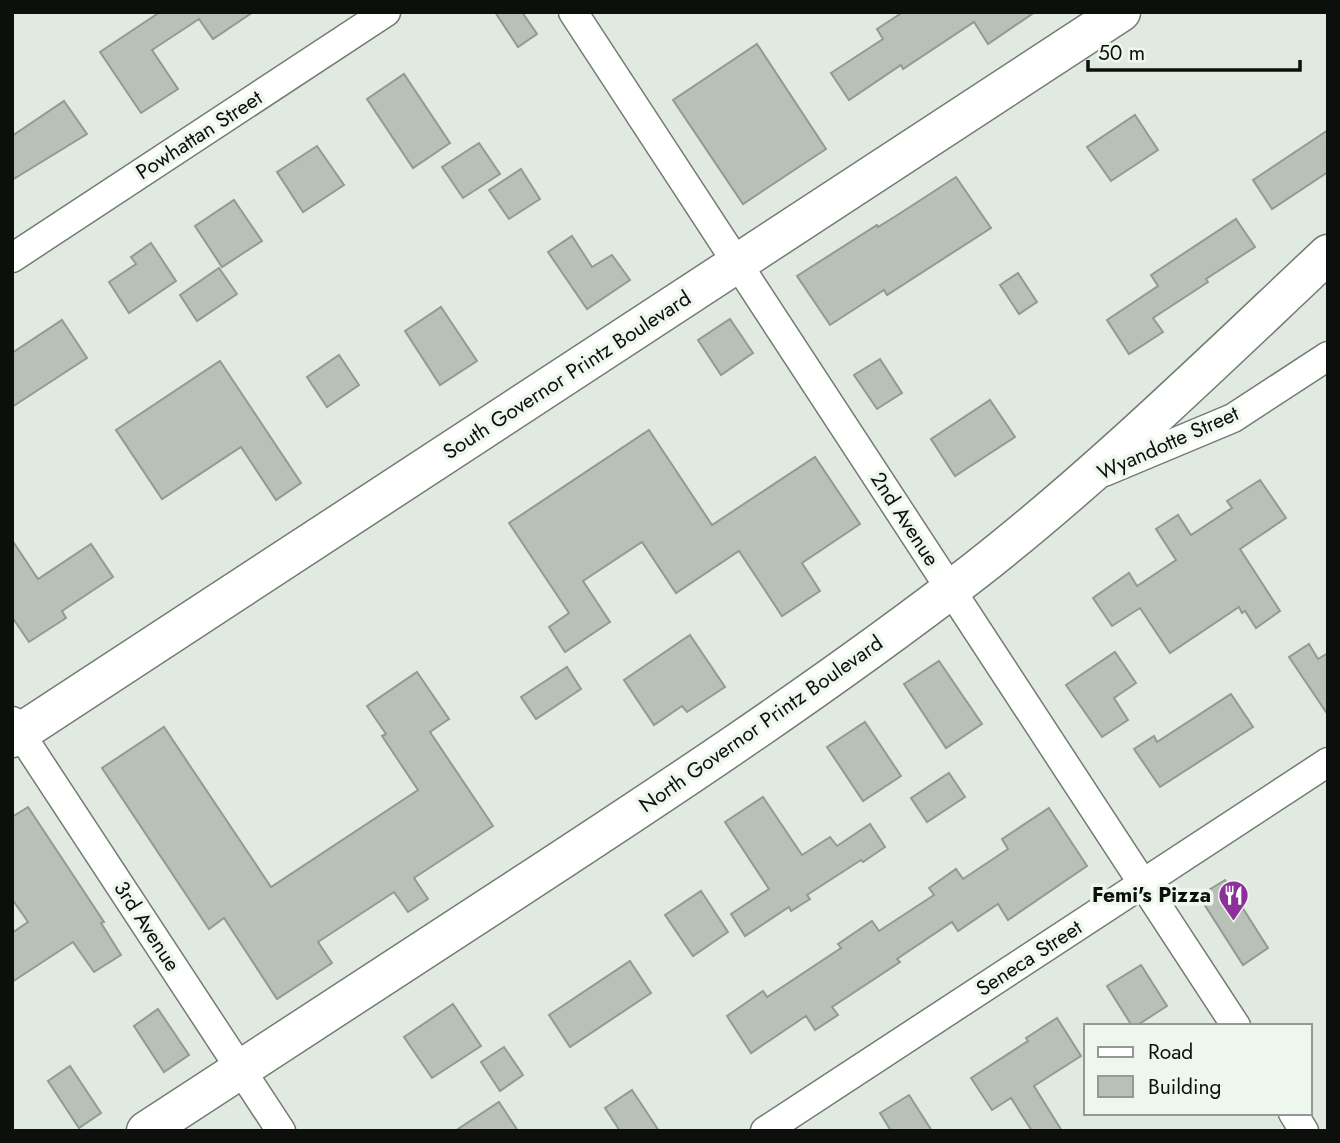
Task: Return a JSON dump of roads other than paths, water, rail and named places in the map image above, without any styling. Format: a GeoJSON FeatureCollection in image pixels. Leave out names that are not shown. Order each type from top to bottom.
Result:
{"type":"FeatureCollection","features":[{"type":"Feature","properties":{"kind":"main road","name":"South Governor Printz Boulevard"},"geometry":{"type":"LineString","coordinates":[[15,731],[738,264],[1121,12]]}},
{"type":"Feature","properties":{"kind":"main road","name":"North Governor Printz Boulevard"},"geometry":{"type":"LineString","coordinates":[[146,1131],[746,738],[859,658],[950,589],[1078,483],[1162,410],[1328,254]]}},
{"type":"Feature","properties":{"kind":"street","name":"Powhattan Street"},"geometry":{"type":"LineString","coordinates":[[12,258],[387,12]]}},
{"type":"Feature","properties":{"kind":"street","name":"2nd Avenue"},"geometry":{"type":"LineString","coordinates":[[573,12],[1235,1024]]}},
{"type":"Feature","properties":{"kind":"street","name":"Wyandotte Street"},"geometry":{"type":"LineString","coordinates":[[1078,483],[1233,418],[1328,356]]}},
{"type":"Feature","properties":{"kind":"street","name":"3rd Avenue"},"geometry":{"type":"LineString","coordinates":[[15,731],[281,1131]]}},
{"type":"Feature","properties":{"kind":"street","name":"Seneca Street"},"geometry":{"type":"LineString","coordinates":[[765,1131],[1328,762]]}},
{"type":"Feature","properties":{"kind":"street"},"geometry":{"type":"LineString","coordinates":[[1294,1115],[1304,1131]]}},
{"type":"Feature","properties":{"kind":"place","name":"Femi's Pizza"},"geometry":{"type":"Point","coordinates":[1234,922]}}]}
